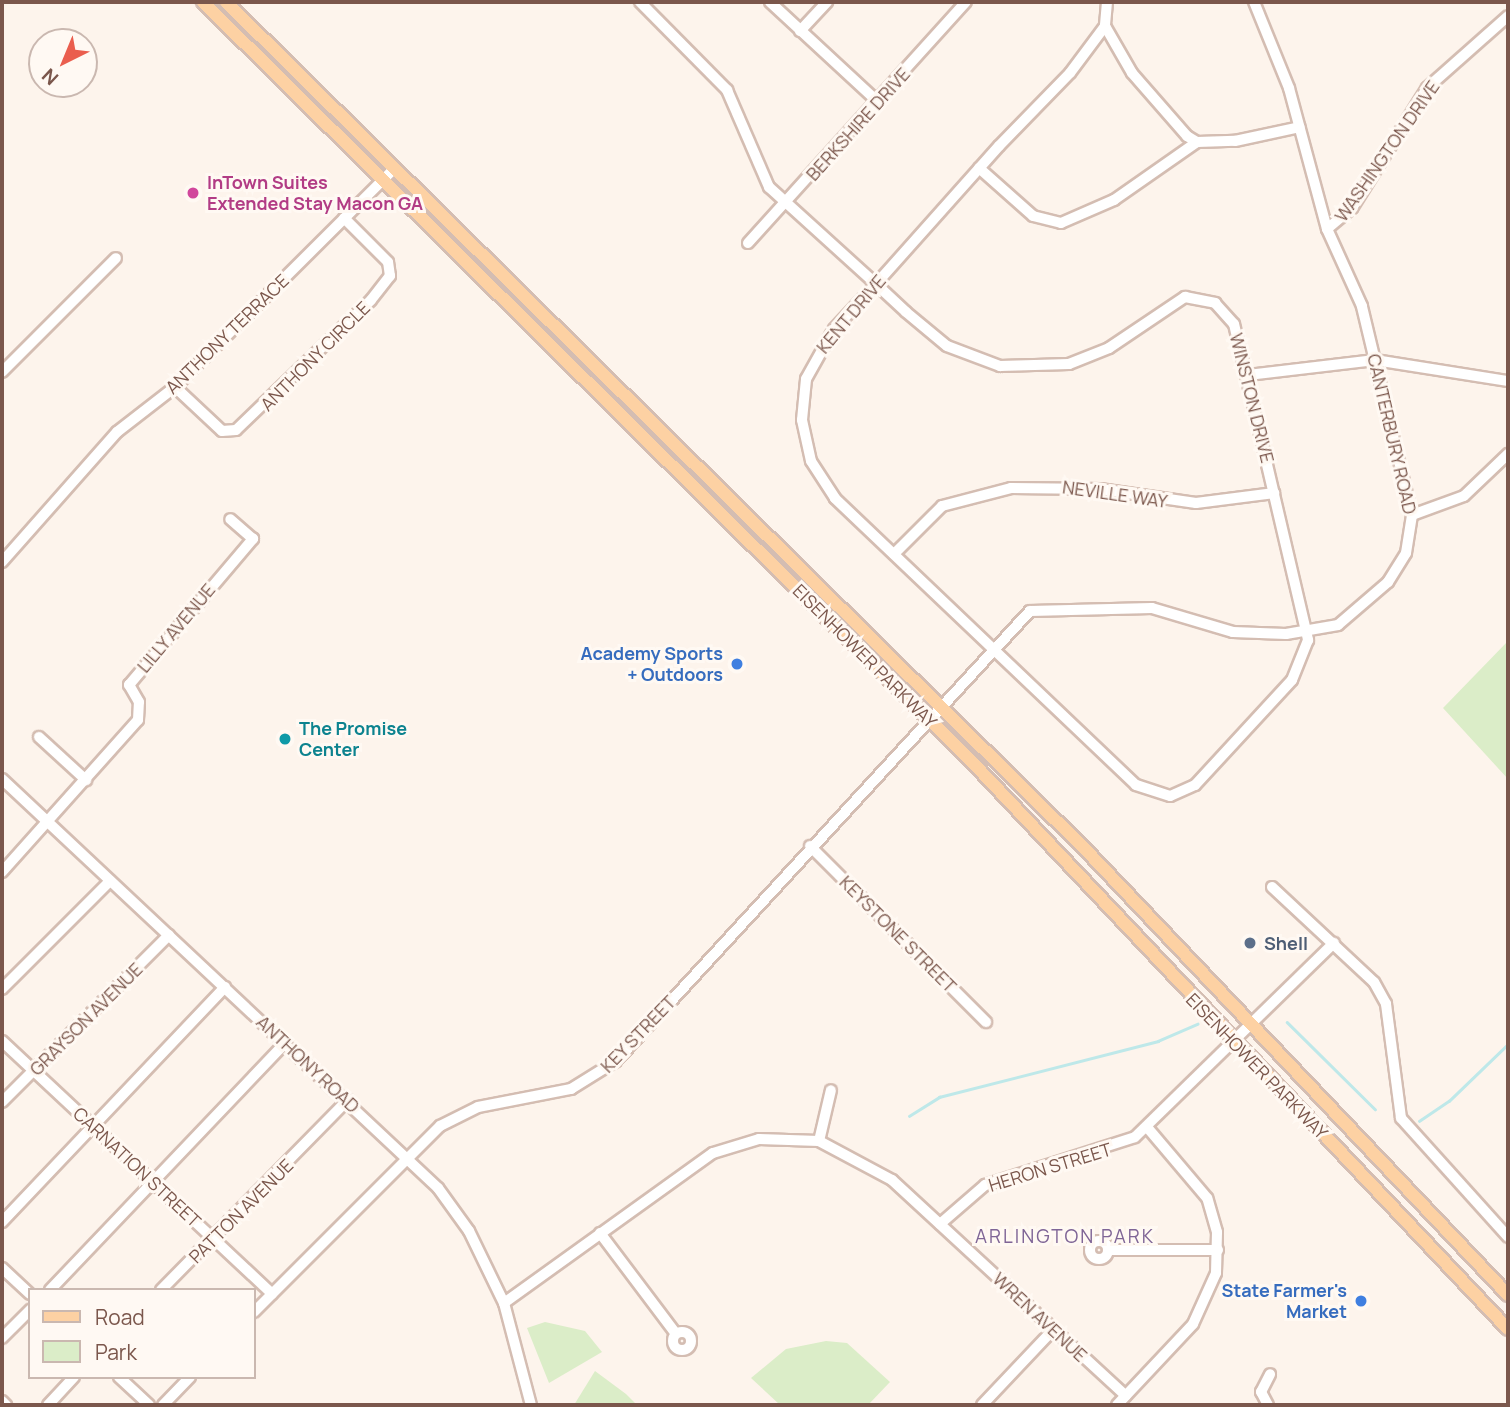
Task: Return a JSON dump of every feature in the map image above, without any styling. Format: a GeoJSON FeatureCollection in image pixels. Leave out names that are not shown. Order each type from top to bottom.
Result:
{"type":"FeatureCollection","features":[{"type":"Feature","properties":{"kind":"main road","name":"EISENHOWER PARKWAY"},"geometry":{"type":"LineString","coordinates":[[203,2],[927,716],[1508,1329]]}},
{"type":"Feature","properties":{"kind":"main road","name":"EISENHOWER PARKWAY"},"geometry":{"type":"LineString","coordinates":[[226,2],[940,704],[1252,1025],[1508,1295]]}},
{"type":"Feature","properties":{"kind":"street","name":"WINSTON DRIVE"},"geometry":{"type":"LineString","coordinates":[[640,2],[727,90],[762,178],[947,346],[1022,369],[1093,355],[1161,307],[1199,297],[1234,324],[1248,375],[1305,631],[1305,654],[1292,680],[1195,785],[1170,796],[1136,785],[992,648]]}},
{"type":"Feature","properties":{"kind":"street"},"geometry":{"type":"LineString","coordinates":[[770,2],[878,102]]}},
{"type":"Feature","properties":{"kind":"street"},"geometry":{"type":"LineString","coordinates":[[800,32],[827,2]]}},
{"type":"Feature","properties":{"kind":"street","name":"BERKSHIRE DRIVE"},"geometry":{"type":"LineString","coordinates":[[748,243],[966,2]]}},
{"type":"Feature","properties":{"kind":"street"},"geometry":{"type":"LineString","coordinates":[[1107,2],[1105,26],[1149,95],[1197,142]]}},
{"type":"Feature","properties":{"kind":"street","name":"CANTERBURY ROAD"},"geometry":{"type":"LineString","coordinates":[[940,704],[1030,611],[1056,606],[1152,608],[1252,634],[1305,631],[1338,625],[1388,582],[1406,553],[1412,515],[1362,306],[1327,229],[1300,127],[1254,2]]}},
{"type":"Feature","properties":{"kind":"street","name":"WASHINGTON DRIVE"},"geometry":{"type":"LineString","coordinates":[[1327,229],[1352,208],[1427,89],[1478,36],[1508,16]]}},
{"type":"Feature","properties":{"kind":"street","name":"KENT DRIVE"},"geometry":{"type":"LineString","coordinates":[[992,648],[826,487],[811,461],[802,420],[813,361],[876,284],[979,168],[1070,73],[1105,26]]}},
{"type":"Feature","properties":{"kind":"street"},"geometry":{"type":"LineString","coordinates":[[979,168],[1033,216],[1061,223],[1114,200],[1197,142],[1300,127]]}},
{"type":"Feature","properties":{"kind":"street","name":"ANTHONY TERRACE"},"geometry":{"type":"LineString","coordinates":[[2,562],[117,432],[176,387],[383,177],[395,168]]}},
{"type":"Feature","properties":{"kind":"street","name":"ANTHONY CIRCLE"},"geometry":{"type":"LineString","coordinates":[[176,387],[222,430],[241,428],[372,300],[390,276],[388,262],[344,218]]}},
{"type":"Feature","properties":{"kind":"street"},"geometry":{"type":"LineString","coordinates":[[2,372],[116,258]]}},
{"type":"Feature","properties":{"kind":"street"},"geometry":{"type":"LineString","coordinates":[[1248,375],[1375,360],[1508,381]]}},
{"type":"Feature","properties":{"kind":"street"},"geometry":{"type":"LineString","coordinates":[[1412,515],[1464,496],[1508,454]]}},
{"type":"Feature","properties":{"kind":"street","name":"NEVILLE WAY"},"geometry":{"type":"LineString","coordinates":[[894,554],[942,506],[999,490],[1061,486],[1196,503],[1274,493]]}},
{"type":"Feature","properties":{"kind":"street","name":"LILLY AVENUE"},"geometry":{"type":"LineString","coordinates":[[2,872],[49,823],[138,720],[139,702],[129,685],[253,539],[230,519]]}},
{"type":"Feature","properties":{"kind":"street","name":"KEY STREET"},"geometry":{"type":"LineString","coordinates":[[256,1310],[407,1156],[458,1116],[570,1089],[605,1070],[940,704]]}},
{"type":"Feature","properties":{"kind":"street"},"geometry":{"type":"LineString","coordinates":[[39,737],[86,780]]}},
{"type":"Feature","properties":{"kind":"street","name":"ANTHONY ROAD"},"geometry":{"type":"LineString","coordinates":[[2,779],[407,1156],[456,1212],[504,1303],[531,1405]]}},
{"type":"Feature","properties":{"kind":"street","name":"KEYSTONE STREET"},"geometry":{"type":"LineString","coordinates":[[810,846],[986,1022]]}},
{"type":"Feature","properties":{"kind":"street"},"geometry":{"type":"LineString","coordinates":[[2,989],[110,881]]}},
{"type":"Feature","properties":{"kind":"street"},"geometry":{"type":"LineString","coordinates":[[1272,887],[1370,976],[1386,1004],[1397,1104],[1409,1132],[1508,1237]]}},
{"type":"Feature","properties":{"kind":"street","name":"GRAYSON AVENUE"},"geometry":{"type":"LineString","coordinates":[[2,1102],[169,935]]}},
{"type":"Feature","properties":{"kind":"street","name":"HERON STREET"},"geometry":{"type":"LineString","coordinates":[[940,1224],[985,1185],[1110,1150],[1147,1127],[1335,943]]}},
{"type":"Feature","properties":{"kind":"street"},"geometry":{"type":"LineString","coordinates":[[2,1222],[225,987]]}},
{"type":"Feature","properties":{"kind":"street","name":"CARNATION STREET"},"geometry":{"type":"LineString","coordinates":[[2,1041],[272,1294]]}},
{"type":"Feature","properties":{"kind":"street"},"geometry":{"type":"LineString","coordinates":[[52,1288],[285,1043]]}},
{"type":"Feature","properties":{"kind":"street"},"geometry":{"type":"LineString","coordinates":[[819,1141],[831,1090]]}},
{"type":"Feature","properties":{"kind":"street","name":"PATTON AVENUE"},"geometry":{"type":"LineString","coordinates":[[164,1288],[348,1100]]}},
{"type":"Feature","properties":{"kind":"street"},"geometry":{"type":"LineString","coordinates":[[1117,1405],[1200,1313],[1218,1250],[1203,1189],[1147,1127]]}},
{"type":"Feature","properties":{"kind":"street","name":"WREN AVENUE"},"geometry":{"type":"LineString","coordinates":[[504,1303],[687,1167],[723,1149],[759,1139],[819,1141],[878,1168],[1126,1396]]}},
{"type":"Feature","properties":{"kind":"street"},"geometry":{"type":"LineString","coordinates":[[600,1234],[676,1334]]}},
{"type":"Feature","properties":{"kind":"street"},"geometry":{"type":"LineString","coordinates":[[1108,1250],[1218,1250]]}},
{"type":"Feature","properties":{"kind":"street"},"geometry":{"type":"LineString","coordinates":[[2,1268],[28,1292]]}},
{"type":"Feature","properties":{"kind":"street"},"geometry":{"type":"LineString","coordinates":[[2,1338],[28,1312]]}},
{"type":"Feature","properties":{"kind":"street"},"geometry":{"type":"LineString","coordinates":[[982,1405],[1053,1330]]}},
{"type":"Feature","properties":{"kind":"street"},"geometry":{"type":"LineString","coordinates":[[1268,1405],[1261,1392],[1270,1374]]}},
{"type":"Feature","properties":{"kind":"street"},"geometry":{"type":"LineString","coordinates":[[48,1405],[72,1379]]}},
{"type":"Feature","properties":{"kind":"street"},"geometry":{"type":"LineString","coordinates":[[121,1379],[149,1405]]}},
{"type":"Feature","properties":{"kind":"street"},"geometry":{"type":"LineString","coordinates":[[163,1405],[188,1379]]}},
{"type":"Feature","properties":{"kind":"street"},"geometry":{"type":"LineString","coordinates":[[2,1401],[6,1405]]}},
{"type":"Feature","properties":{"kind":"green space"},"geometry":{"type":"Polygon","coordinates":[[[1508,641],[1508,779],[1443,708],[1508,641]]]}},
{"type":"Feature","properties":{"kind":"green space"},"geometry":{"type":"Polygon","coordinates":[[[545,1322],[585,1331],[602,1352],[549,1383],[527,1328],[545,1322]]]}},
{"type":"Feature","properties":{"kind":"green space"},"geometry":{"type":"Polygon","coordinates":[[[826,1341],[847,1343],[890,1382],[868,1405],[780,1405],[751,1378],[786,1349],[826,1341]]]}},
{"type":"Feature","properties":{"kind":"green space"},"geometry":{"type":"Polygon","coordinates":[[[595,1371],[626,1394],[637,1405],[574,1405],[595,1371]]]}},
{"type":"Feature","properties":{"kind":"waterway"},"geometry":{"type":"LineString","coordinates":[[1287,1022],[1375,1109]]}},
{"type":"Feature","properties":{"kind":"waterway"},"geometry":{"type":"LineString","coordinates":[[909,1116],[939,1097],[1158,1041],[1197,1024]]}},
{"type":"Feature","properties":{"kind":"waterway"},"geometry":{"type":"LineString","coordinates":[[1419,1121],[1449,1101],[1508,1044]]}},
{"type":"Feature","properties":{"kind":"place","name":"InTown Suites Extended Stay Macon GA"},"geometry":{"type":"Point","coordinates":[193,193]}},
{"type":"Feature","properties":{"kind":"place","name":"Academy Sports + Outdoors"},"geometry":{"type":"Point","coordinates":[737,664]}},
{"type":"Feature","properties":{"kind":"place","name":"The Promise Center"},"geometry":{"type":"Point","coordinates":[285,739]}},
{"type":"Feature","properties":{"kind":"place","name":"Shell"},"geometry":{"type":"Point","coordinates":[1250,943]}},
{"type":"Feature","properties":{"kind":"place","name":"State Farmer's Market"},"geometry":{"type":"Point","coordinates":[1361,1301]}},
{"type":"Feature","properties":{"kind":"district","name":"ARLINGTON PARK"},"geometry":{"type":"Point","coordinates":[1065,1237]}}]}
